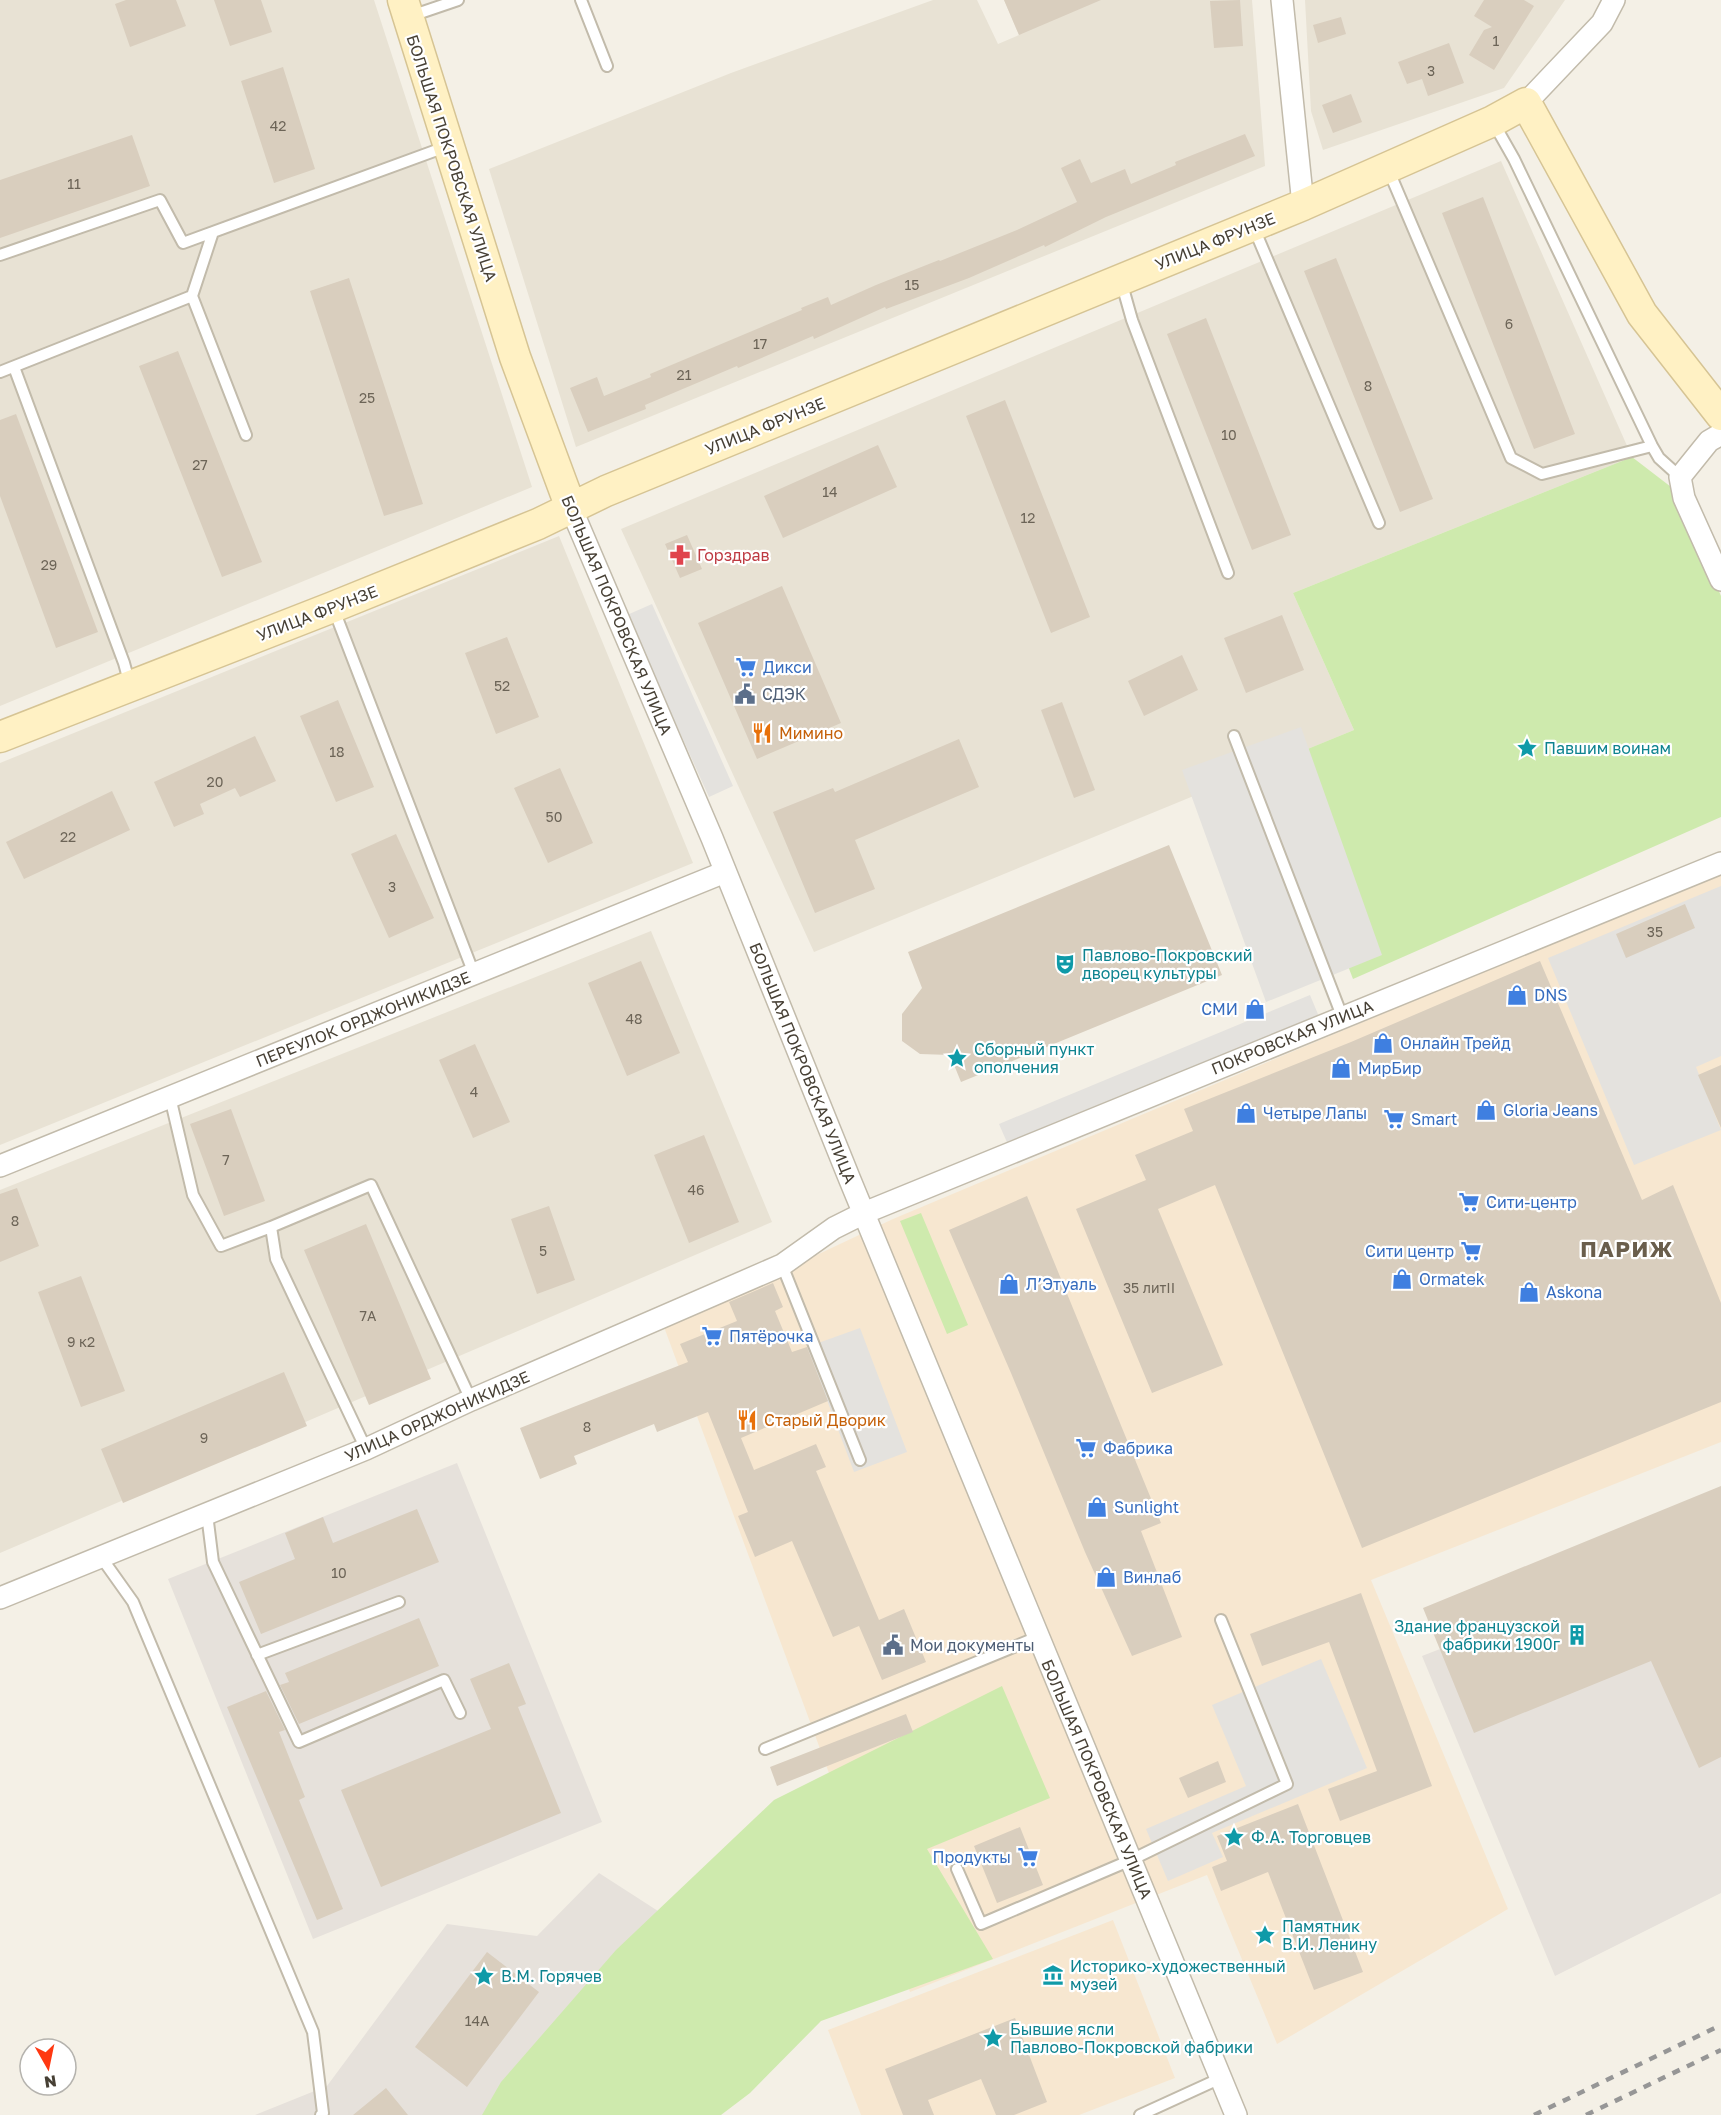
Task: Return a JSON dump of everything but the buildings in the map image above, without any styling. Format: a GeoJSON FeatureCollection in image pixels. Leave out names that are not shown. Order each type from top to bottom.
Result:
{"type":"FeatureCollection","features":[{"type":"Feature","properties":{"kind":"main road","name":"БОЛЬШАЯ ПОКРОВСКАЯ УЛИЦА"},"geometry":{"type":"LineString","coordinates":[[405,8],[515,357],[571,508]]}},
{"type":"Feature","properties":{"kind":"main road","name":"УЛИЦА ФРУНЗЕ"},"geometry":{"type":"LineString","coordinates":[[0,738],[333,608],[538,524],[606,491],[1303,205],[1493,121],[1526,103]]}},
{"type":"Feature","properties":{"kind":"main road"},"geometry":{"type":"LineString","coordinates":[[1526,103],[1642,314],[1721,415]]}},
{"type":"Feature","properties":{"kind":"street"},"geometry":{"type":"LineString","coordinates":[[1282,0],[1303,205]]}},
{"type":"Feature","properties":{"kind":"street"},"geometry":{"type":"LineString","coordinates":[[1526,103],[1602,23],[1614,0]]}},
{"type":"Feature","properties":{"kind":"street"},"geometry":{"type":"LineString","coordinates":[[1721,434],[1709,441],[1680,477],[1684,498],[1721,580]]}},
{"type":"Feature","properties":{"kind":"street","name":"БОЛЬШАЯ ПОКРОВСКАЯ УЛИЦА"},"geometry":{"type":"LineString","coordinates":[[571,508],[725,872],[1236,2115]]}},
{"type":"Feature","properties":{"kind":"street","name":"ПОКРОВСКАЯ УЛИЦА"},"geometry":{"type":"LineString","coordinates":[[864,1213],[1721,862]]}},
{"type":"Feature","properties":{"kind":"street","name":"ПЕРЕУЛОК ОРДЖОНИКИДЗЕ"},"geometry":{"type":"LineString","coordinates":[[0,1166],[725,872]]}},
{"type":"Feature","properties":{"kind":"street","name":"УЛИЦА ОРДЖОНИКИДЗЕ"},"geometry":{"type":"LineString","coordinates":[[0,1598],[366,1449],[471,1400],[782,1265],[834,1228],[864,1213]]}},
{"type":"Feature","properties":{"kind":"lane"},"geometry":{"type":"LineString","coordinates":[[405,8],[458,0]]}},
{"type":"Feature","properties":{"kind":"lane"},"geometry":{"type":"LineString","coordinates":[[581,0],[607,66]]}},
{"type":"Feature","properties":{"kind":"lane"},"geometry":{"type":"LineString","coordinates":[[1493,121],[1514,159],[1652,446],[1659,458],[1680,477]]}},
{"type":"Feature","properties":{"kind":"lane"},"geometry":{"type":"LineString","coordinates":[[0,255],[160,200],[183,243],[448,146]]}},
{"type":"Feature","properties":{"kind":"lane"},"geometry":{"type":"LineString","coordinates":[[1387,168],[1511,458],[1542,474],[1652,446]]}},
{"type":"Feature","properties":{"kind":"lane"},"geometry":{"type":"LineString","coordinates":[[1252,226],[1379,523]]}},
{"type":"Feature","properties":{"kind":"lane"},"geometry":{"type":"LineString","coordinates":[[213,232],[192,296],[246,435]]}},
{"type":"Feature","properties":{"kind":"lane"},"geometry":{"type":"LineString","coordinates":[[1121,280],[1132,320],[1228,573]]}},
{"type":"Feature","properties":{"kind":"lane"},"geometry":{"type":"LineString","coordinates":[[0,372],[192,296]]}},
{"type":"Feature","properties":{"kind":"lane"},"geometry":{"type":"LineString","coordinates":[[14,367],[124,663],[130,686]]}},
{"type":"Feature","properties":{"kind":"lane"},"geometry":{"type":"LineString","coordinates":[[333,608],[474,974]]}},
{"type":"Feature","properties":{"kind":"lane"},"geometry":{"type":"LineString","coordinates":[[1234,736],[1342,1016]]}},
{"type":"Feature","properties":{"kind":"lane"},"geometry":{"type":"LineString","coordinates":[[170,1097],[193,1195],[220,1246],[371,1185],[471,1400]]}},
{"type":"Feature","properties":{"kind":"lane"},"geometry":{"type":"LineString","coordinates":[[271,1227],[276,1259],[366,1449]]}},
{"type":"Feature","properties":{"kind":"lane"},"geometry":{"type":"LineString","coordinates":[[782,1265],[860,1460]]}},
{"type":"Feature","properties":{"kind":"lane"},"geometry":{"type":"LineString","coordinates":[[207,1514],[213,1562],[299,1742],[444,1680],[460,1713]]}},
{"type":"Feature","properties":{"kind":"lane"},"geometry":{"type":"LineString","coordinates":[[101,1557],[133,1602],[313,2032],[323,2113],[321,2115]]}},
{"type":"Feature","properties":{"kind":"lane"},"geometry":{"type":"LineString","coordinates":[[257,1655],[399,1602]]}},
{"type":"Feature","properties":{"kind":"lane"},"geometry":{"type":"LineString","coordinates":[[957,1869],[981,1924],[1131,1860],[1287,1784],[1221,1620]]}},
{"type":"Feature","properties":{"kind":"lane"},"geometry":{"type":"LineString","coordinates":[[765,1749],[1042,1646]]}},
{"type":"Feature","properties":{"kind":"lane"},"geometry":{"type":"LineString","coordinates":[[1140,2115],[1221,2078]]}},
{"type":"Feature","properties":{"kind":"shaded area"},"geometry":{"type":"Polygon","coordinates":[[[0,0],[374,0],[532,487],[0,706],[0,0]]]}},
{"type":"Feature","properties":{"kind":"shaded area"},"geometry":{"type":"Polygon","coordinates":[[[933,0],[977,0],[998,44],[1019,35],[1004,0],[1252,0],[1265,166],[576,447],[489,169],[731,73],[933,0]]]}},
{"type":"Feature","properties":{"kind":"shaded area"},"geometry":{"type":"Polygon","coordinates":[[[1305,0],[1565,0],[1504,88],[1323,150],[1311,111],[1305,0]]]}},
{"type":"Feature","properties":{"kind":"shaded area"},"geometry":{"type":"Polygon","coordinates":[[[1501,161],[1632,457],[1293,593],[1354,730],[814,952],[621,529],[1501,161]]]}},
{"type":"Feature","properties":{"kind":"shaded area"},"geometry":{"type":"Polygon","coordinates":[[[559,536],[693,863],[0,1145],[0,763],[559,536]]]}},
{"type":"Feature","properties":{"kind":"shaded area"},"geometry":{"type":"Polygon","coordinates":[[[652,604],[733,786],[709,797],[627,615],[652,604]]]}},
{"type":"Feature","properties":{"kind":"shaded area"},"geometry":{"type":"Polygon","coordinates":[[[1301,727],[1382,955],[1266,1002],[1182,770],[1301,727]]]}},
{"type":"Feature","properties":{"kind":"shaded area"},"geometry":{"type":"Polygon","coordinates":[[[1721,872],[1721,1442],[1371,1580],[1508,1909],[1277,2044],[1207,1875],[910,1992],[664,1327],[893,1219],[1721,872]]]}},
{"type":"Feature","properties":{"kind":"shaded area"},"geometry":{"type":"Polygon","coordinates":[[[1721,886],[1721,1056],[1696,1067],[1721,1130],[1634,1165],[1548,958],[1721,886]]]}},
{"type":"Feature","properties":{"kind":"shaded area"},"geometry":{"type":"Polygon","coordinates":[[[651,931],[772,1222],[0,1553],[0,1190],[651,931]]]}},
{"type":"Feature","properties":{"kind":"shaded area"},"geometry":{"type":"Polygon","coordinates":[[[1310,995],[1320,1019],[1009,1147],[999,1124],[1310,995]]]}},
{"type":"Feature","properties":{"kind":"shaded area"},"geometry":{"type":"Polygon","coordinates":[[[860,1328],[907,1452],[854,1472],[807,1347],[860,1328]]]}},
{"type":"Feature","properties":{"kind":"shaded area"},"geometry":{"type":"Polygon","coordinates":[[[457,1463],[602,1822],[313,1939],[168,1579],[457,1463]]]}},
{"type":"Feature","properties":{"kind":"shaded area"},"geometry":{"type":"Polygon","coordinates":[[[1721,1540],[1721,1893],[1555,1976],[1422,1656],[1721,1540]]]}},
{"type":"Feature","properties":{"kind":"shaded area"},"geometry":{"type":"Polygon","coordinates":[[[1321,1659],[1367,1768],[1212,1833],[1223,1857],[1168,1881],[1146,1829],[1246,1786],[1212,1705],[1321,1659]]]}},
{"type":"Feature","properties":{"kind":"shaded area"},"geometry":{"type":"Polygon","coordinates":[[[599,1873],[658,1911],[494,2115],[255,2115],[327,2086],[447,1924],[537,1936],[599,1873]]]}},
{"type":"Feature","properties":{"kind":"shaded area","name":"Историко-художественный музей"},"geometry":{"type":"Polygon","coordinates":[[[1113,1920],[1175,2078],[1079,2115],[861,2115],[828,2030],[1113,1920]]]}},
{"type":"Feature","properties":{"kind":"green space"},"geometry":{"type":"Polygon","coordinates":[[[1632,457],[1675,490],[1721,596],[1721,817],[1353,979],[1271,764],[1354,730],[1293,593],[1632,457]]]}},
{"type":"Feature","properties":{"kind":"green space"},"geometry":{"type":"Polygon","coordinates":[[[921,1213],[968,1325],[947,1334],[900,1221],[921,1213]]]}},
{"type":"Feature","properties":{"kind":"green space"},"geometry":{"type":"Polygon","coordinates":[[[1002,1686],[1050,1798],[927,1849],[993,1959],[821,2021],[750,2093],[721,2115],[482,2115],[501,2082],[616,1950],[774,1800],[1002,1686]]]}},
{"type":"Feature","properties":{"kind":"railway"},"geometry":{"type":"LineString","coordinates":[[1534,2115],[1721,2025]]}},
{"type":"Feature","properties":{"kind":"railway"},"geometry":{"type":"LineString","coordinates":[[1586,2115],[1721,2050]]}},
{"type":"Feature","properties":{"kind":"place","name":"Горздрав"},"geometry":{"type":"Point","coordinates":[680,555]}},
{"type":"Feature","properties":{"kind":"place","name":"Дикси"},"geometry":{"type":"Point","coordinates":[746,667]}},
{"type":"Feature","properties":{"kind":"place","name":"СДЭК"},"geometry":{"type":"Point","coordinates":[745,694]}},
{"type":"Feature","properties":{"kind":"place","name":"Мимино"},"geometry":{"type":"Point","coordinates":[762,733]}},
{"type":"Feature","properties":{"kind":"place","name":"Павшим воинам"},"geometry":{"type":"Point","coordinates":[1527,748]}},
{"type":"Feature","properties":{"kind":"place","name":"Павлово-Покровский дворец культуры"},"geometry":{"type":"Point","coordinates":[1065,964]}},
{"type":"Feature","properties":{"kind":"place","name":"DNS"},"geometry":{"type":"Point","coordinates":[1517,995]}},
{"type":"Feature","properties":{"kind":"place","name":"СМИ"},"geometry":{"type":"Point","coordinates":[1255,1009]}},
{"type":"Feature","properties":{"kind":"place","name":"Онлайн Трейд"},"geometry":{"type":"Point","coordinates":[1383,1043]}},
{"type":"Feature","properties":{"kind":"place","name":"Сборный пункт ополчения"},"geometry":{"type":"Point","coordinates":[957,1058]}},
{"type":"Feature","properties":{"kind":"place","name":"МирБир"},"geometry":{"type":"Point","coordinates":[1341,1068]}},
{"type":"Feature","properties":{"kind":"place","name":"Gloria Jeans"},"geometry":{"type":"Point","coordinates":[1486,1110]}},
{"type":"Feature","properties":{"kind":"place","name":"Четыре Лапы"},"geometry":{"type":"Point","coordinates":[1246,1113]}},
{"type":"Feature","properties":{"kind":"place","name":"Smart"},"geometry":{"type":"Point","coordinates":[1394,1119]}},
{"type":"Feature","properties":{"kind":"place","name":"Сити-центр"},"geometry":{"type":"Point","coordinates":[1469,1202]}},
{"type":"Feature","properties":{"kind":"place","name":"Сити центр"},"geometry":{"type":"Point","coordinates":[1471,1251]}},
{"type":"Feature","properties":{"kind":"place","name":"Ormatek"},"geometry":{"type":"Point","coordinates":[1402,1279]}},
{"type":"Feature","properties":{"kind":"place","name":"Л’Этуаль"},"geometry":{"type":"Point","coordinates":[1009,1284]}},
{"type":"Feature","properties":{"kind":"place","name":"Askona"},"geometry":{"type":"Point","coordinates":[1529,1292]}},
{"type":"Feature","properties":{"kind":"place","name":"Пятёрочка"},"geometry":{"type":"Point","coordinates":[712,1336]}},
{"type":"Feature","properties":{"kind":"place","name":"Старый Дворик"},"geometry":{"type":"Point","coordinates":[747,1420]}},
{"type":"Feature","properties":{"kind":"place","name":"Фабрика"},"geometry":{"type":"Point","coordinates":[1086,1448]}},
{"type":"Feature","properties":{"kind":"place","name":"Sunlight"},"geometry":{"type":"Point","coordinates":[1097,1507]}},
{"type":"Feature","properties":{"kind":"place","name":"Винлаб"},"geometry":{"type":"Point","coordinates":[1106,1577]}},
{"type":"Feature","properties":{"kind":"place","name":"Здание французской фабрики 1900г"},"geometry":{"type":"Point","coordinates":[1577,1635]}},
{"type":"Feature","properties":{"kind":"place","name":"Мои документы"},"geometry":{"type":"Point","coordinates":[893,1645]}},
{"type":"Feature","properties":{"kind":"place","name":"Ф.А. Торговцев"},"geometry":{"type":"Point","coordinates":[1234,1837]}},
{"type":"Feature","properties":{"kind":"place","name":"Продукты"},"geometry":{"type":"Point","coordinates":[1028,1857]}},
{"type":"Feature","properties":{"kind":"place","name":"Памятник В.И. Ленину"},"geometry":{"type":"Point","coordinates":[1265,1935]}},
{"type":"Feature","properties":{"kind":"place","name":"Историко-художественный музей"},"geometry":{"type":"Point","coordinates":[1053,1975]}},
{"type":"Feature","properties":{"kind":"place","name":"В.М. Горячев"},"geometry":{"type":"Point","coordinates":[484,1976]}},
{"type":"Feature","properties":{"kind":"place","name":"Бывшие ясли Павлово-Покровской фабрики"},"geometry":{"type":"Point","coordinates":[993,2038]}},
{"type":"Feature","properties":{"kind":"district","name":"ПАРИЖ"},"geometry":{"type":"Point","coordinates":[1627,1248]}}]}
